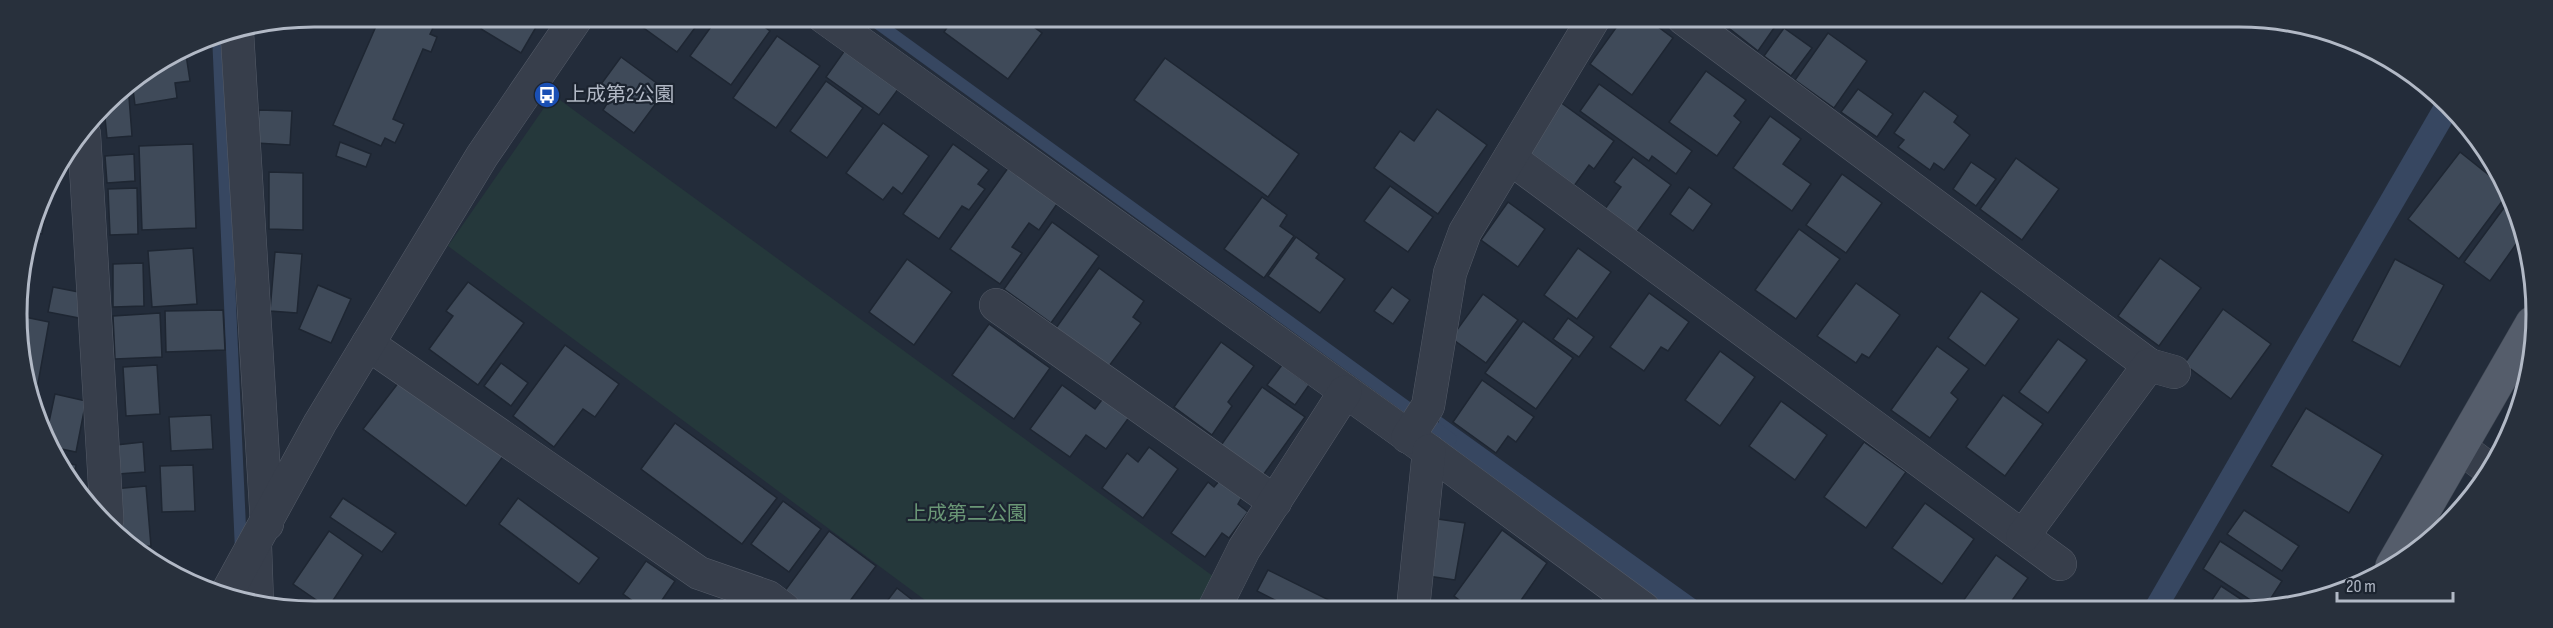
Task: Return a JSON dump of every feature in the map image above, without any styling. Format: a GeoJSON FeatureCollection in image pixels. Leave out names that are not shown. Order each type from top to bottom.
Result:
{"type":"FeatureCollection","features":[{"type":"Feature","properties":{"kind":"main road"},"geometry":{"type":"LineString","coordinates":[[2401,551],[2525,336]]}},
{"type":"Feature","properties":{"kind":"street"},"geometry":{"type":"LineString","coordinates":[[247,568],[320,423],[482,156],[570,27]]}},
{"type":"Feature","properties":{"kind":"street"},"geometry":{"type":"LineString","coordinates":[[838,27],[1345,392],[1420,431],[1634,601]]}},
{"type":"Feature","properties":{"kind":"street"},"geometry":{"type":"LineString","coordinates":[[1413,601],[1420,431],[1450,273],[1465,232],[1589,27]]}},
{"type":"Feature","properties":{"kind":"street"},"geometry":{"type":"LineString","coordinates":[[1695,27],[2161,369],[2023,537]]}},
{"type":"Feature","properties":{"kind":"street"},"geometry":{"type":"LineString","coordinates":[[237,38],[247,568]]}},
{"type":"Feature","properties":{"kind":"street"},"geometry":{"type":"LineString","coordinates":[[81,146],[105,511]]}},
{"type":"Feature","properties":{"kind":"street"},"geometry":{"type":"LineString","coordinates":[[1510,158],[2060,564]]}},
{"type":"Feature","properties":{"kind":"street"},"geometry":{"type":"LineString","coordinates":[[996,305],[1275,502]]}},
{"type":"Feature","properties":{"kind":"street"},"geometry":{"type":"LineString","coordinates":[[368,344],[699,573],[768,597],[773,601]]}},
{"type":"Feature","properties":{"kind":"street"},"geometry":{"type":"LineString","coordinates":[[1218,601],[1244,549],[1345,392]]}},
{"type":"Feature","properties":{"kind":"street"},"geometry":{"type":"LineString","coordinates":[[2461,448],[2483,465]]}},
{"type":"Feature","properties":{"kind":"green space","name":"上成第二公園"},"geometry":{"type":"Polygon","coordinates":[[[553,95],[1217,579],[1205,601],[926,601],[448,246],[553,95]]]}},
{"type":"Feature","properties":{"kind":"water"},"geometry":{"type":"Polygon","coordinates":[[[2434,104],[2452,122],[2173,601],[2147,601],[2434,104]]]}},
{"type":"Feature","properties":{"kind":"water"},"geometry":{"type":"Polygon","coordinates":[[[1440,416],[1698,601],[1658,601],[1435,440],[1440,416]]]}},
{"type":"Feature","properties":{"kind":"building"},"geometry":{"type":"Polygon","coordinates":[[[376,27],[433,28],[430,34],[437,37],[431,52],[423,49],[393,119],[404,124],[395,143],[385,138],[381,146],[333,125],[376,27]]]}},
{"type":"Feature","properties":{"kind":"building"},"geometry":{"type":"Polygon","coordinates":[[[482,27],[536,27],[521,53],[481,29],[482,27]]]}},
{"type":"Feature","properties":{"kind":"building"},"geometry":{"type":"Polygon","coordinates":[[[642,27],[696,27],[677,52],[642,27]]]}},
{"type":"Feature","properties":{"kind":"building"},"geometry":{"type":"Polygon","coordinates":[[[711,27],[765,27],[770,31],[731,85],[690,56],[711,27]]]}},
{"type":"Feature","properties":{"kind":"building"},"geometry":{"type":"Polygon","coordinates":[[[947,27],[1034,27],[1042,33],[1008,79],[944,32],[947,27]]]}},
{"type":"Feature","properties":{"kind":"building"},"geometry":{"type":"Polygon","coordinates":[[[1617,27],[1658,27],[1673,38],[1632,95],[1590,64],[1617,27]]]}},
{"type":"Feature","properties":{"kind":"building"},"geometry":{"type":"Polygon","coordinates":[[[1727,27],[1775,27],[1758,51],[1727,27]]]}},
{"type":"Feature","properties":{"kind":"building"},"geometry":{"type":"Polygon","coordinates":[[[1784,28],[1812,48],[1791,76],[1764,56],[1784,28]]]}},
{"type":"Feature","properties":{"kind":"building"},"geometry":{"type":"Polygon","coordinates":[[[1828,33],[1867,61],[1834,108],[1795,80],[1828,33]]]}},
{"type":"Feature","properties":{"kind":"building"},"geometry":{"type":"Polygon","coordinates":[[[777,36],[820,66],[776,128],[733,98],[777,36]]]}},
{"type":"Feature","properties":{"kind":"building"},"geometry":{"type":"Polygon","coordinates":[[[845,50],[899,88],[879,115],[826,77],[845,50]]]}},
{"type":"Feature","properties":{"kind":"building"},"geometry":{"type":"Polygon","coordinates":[[[186,57],[190,81],[175,83],[177,98],[135,105],[133,91],[170,65],[186,57]]]}},
{"type":"Feature","properties":{"kind":"building"},"geometry":{"type":"Polygon","coordinates":[[[621,57],[666,90],[634,133],[603,110],[612,96],[599,87],[621,57]]]}},
{"type":"Feature","properties":{"kind":"building"},"geometry":{"type":"Polygon","coordinates":[[[1165,58],[1299,154],[1268,197],[1134,100],[1165,58]]]}},
{"type":"Feature","properties":{"kind":"building"},"geometry":{"type":"Polygon","coordinates":[[[1706,71],[1746,100],[1734,116],[1741,122],[1717,156],[1669,122],[1706,71]]]}},
{"type":"Feature","properties":{"kind":"building"},"geometry":{"type":"Polygon","coordinates":[[[826,81],[863,108],[827,158],[790,131],[826,81]]]}},
{"type":"Feature","properties":{"kind":"building"},"geometry":{"type":"Polygon","coordinates":[[[1599,84],[1692,151],[1676,174],[1652,156],[1649,161],[1580,111],[1599,84]]]}},
{"type":"Feature","properties":{"kind":"building"},"geometry":{"type":"Polygon","coordinates":[[[1858,89],[1893,114],[1877,137],[1841,112],[1858,89]]]}},
{"type":"Feature","properties":{"kind":"building"},"geometry":{"type":"Polygon","coordinates":[[[1924,91],[1958,116],[1954,122],[1970,135],[1944,170],[1934,163],[1930,170],[1898,147],[1904,140],[1894,133],[1924,91]]]}},
{"type":"Feature","properties":{"kind":"building"},"geometry":{"type":"Polygon","coordinates":[[[129,95],[132,136],[107,138],[105,118],[129,95]]]}},
{"type":"Feature","properties":{"kind":"building"},"geometry":{"type":"Polygon","coordinates":[[[1560,102],[1614,141],[1594,169],[1589,165],[1574,186],[1525,150],[1560,102]]]}},
{"type":"Feature","properties":{"kind":"building"},"geometry":{"type":"Polygon","coordinates":[[[1437,109],[1487,145],[1438,214],[1374,168],[1400,131],[1414,141],[1437,109]]]}},
{"type":"Feature","properties":{"kind":"building"},"geometry":{"type":"Polygon","coordinates":[[[259,110],[292,111],[290,145],[256,143],[259,110]]]}},
{"type":"Feature","properties":{"kind":"building"},"geometry":{"type":"Polygon","coordinates":[[[1770,116],[1801,139],[1783,164],[1811,184],[1792,211],[1733,168],[1770,116]]]}},
{"type":"Feature","properties":{"kind":"building"},"geometry":{"type":"Polygon","coordinates":[[[883,123],[929,156],[902,194],[893,187],[883,200],[846,173],[883,123]]]}},
{"type":"Feature","properties":{"kind":"building"},"geometry":{"type":"Polygon","coordinates":[[[340,142],[371,154],[366,167],[336,156],[340,142]]]}},
{"type":"Feature","properties":{"kind":"building"},"geometry":{"type":"Polygon","coordinates":[[[193,144],[196,228],[142,230],[139,146],[193,144]]]}},
{"type":"Feature","properties":{"kind":"building"},"geometry":{"type":"Polygon","coordinates":[[[953,144],[989,170],[978,184],[985,189],[969,210],[962,206],[939,239],[903,214],[953,144]]]}},
{"type":"Feature","properties":{"kind":"building"},"geometry":{"type":"Polygon","coordinates":[[[2460,152],[2491,177],[2502,201],[2459,259],[2408,219],[2460,152]]]}},
{"type":"Feature","properties":{"kind":"building"},"geometry":{"type":"Polygon","coordinates":[[[134,154],[135,181],[107,183],[105,156],[134,154]]]}},
{"type":"Feature","properties":{"kind":"building"},"geometry":{"type":"Polygon","coordinates":[[[1633,157],[1671,185],[1634,236],[1602,213],[1621,187],[1614,182],[1633,157]]]}},
{"type":"Feature","properties":{"kind":"building"},"geometry":{"type":"Polygon","coordinates":[[[2016,158],[2059,189],[2022,240],[1980,209],[2016,158]]]}},
{"type":"Feature","properties":{"kind":"building"},"geometry":{"type":"Polygon","coordinates":[[[1971,162],[1996,179],[1976,206],[1953,189],[1971,162]]]}},
{"type":"Feature","properties":{"kind":"building"},"geometry":{"type":"Polygon","coordinates":[[[1008,168],[1057,204],[1039,230],[1029,223],[1012,247],[1022,253],[1000,284],[950,249],[1008,168]]]}},
{"type":"Feature","properties":{"kind":"building"},"geometry":{"type":"Polygon","coordinates":[[[269,172],[303,173],[303,230],[269,229],[269,172]]]}},
{"type":"Feature","properties":{"kind":"building"},"geometry":{"type":"Polygon","coordinates":[[[1842,174],[1882,203],[1846,253],[1806,225],[1842,174]]]}},
{"type":"Feature","properties":{"kind":"building"},"geometry":{"type":"Polygon","coordinates":[[[1390,186],[1433,217],[1408,252],[1364,221],[1390,186]]]}},
{"type":"Feature","properties":{"kind":"building"},"geometry":{"type":"Polygon","coordinates":[[[1689,187],[1712,204],[1693,231],[1670,214],[1689,187]]]}},
{"type":"Feature","properties":{"kind":"building"},"geometry":{"type":"Polygon","coordinates":[[[137,188],[138,234],[110,235],[108,189],[137,188]]]}},
{"type":"Feature","properties":{"kind":"building"},"geometry":{"type":"Polygon","coordinates":[[[1262,197],[1287,215],[1280,226],[1294,236],[1264,278],[1224,249],[1262,197]]]}},
{"type":"Feature","properties":{"kind":"building"},"geometry":{"type":"Polygon","coordinates":[[[1508,202],[1545,229],[1518,267],[1481,240],[1508,202]]]}},
{"type":"Feature","properties":{"kind":"building"},"geometry":{"type":"Polygon","coordinates":[[[2505,206],[2517,243],[2490,281],[2464,262],[2505,206]]]}},
{"type":"Feature","properties":{"kind":"building"},"geometry":{"type":"Polygon","coordinates":[[[46,211],[42,234],[39,234],[46,211]]]}},
{"type":"Feature","properties":{"kind":"building"},"geometry":{"type":"Polygon","coordinates":[[[1052,222],[1099,256],[1051,323],[1004,289],[1052,222]]]}},
{"type":"Feature","properties":{"kind":"building"},"geometry":{"type":"Polygon","coordinates":[[[1799,229],[1840,259],[1796,319],[1755,290],[1799,229]]]}},
{"type":"Feature","properties":{"kind":"building"},"geometry":{"type":"Polygon","coordinates":[[[1296,237],[1319,254],[1316,258],[1345,279],[1320,313],[1268,276],[1296,237]]]}},
{"type":"Feature","properties":{"kind":"building"},"geometry":{"type":"Polygon","coordinates":[[[193,248],[197,304],[152,307],[148,251],[193,248]]]}},
{"type":"Feature","properties":{"kind":"building"},"geometry":{"type":"Polygon","coordinates":[[[1578,248],[1611,272],[1577,319],[1544,295],[1578,248]]]}},
{"type":"Feature","properties":{"kind":"building"},"geometry":{"type":"Polygon","coordinates":[[[275,252],[302,254],[297,313],[270,311],[275,252]]]}},
{"type":"Feature","properties":{"kind":"building"},"geometry":{"type":"Polygon","coordinates":[[[2160,258],[2201,288],[2159,346],[2118,316],[2160,258]]]}},
{"type":"Feature","properties":{"kind":"building"},"geometry":{"type":"Polygon","coordinates":[[[907,259],[952,292],[914,345],[869,312],[907,259]]]}},
{"type":"Feature","properties":{"kind":"building"},"geometry":{"type":"Polygon","coordinates":[[[2395,259],[2444,285],[2400,367],[2352,341],[2395,259]]]}},
{"type":"Feature","properties":{"kind":"building"},"geometry":{"type":"Polygon","coordinates":[[[143,263],[144,306],[113,307],[113,264],[143,263]]]}},
{"type":"Feature","properties":{"kind":"building"},"geometry":{"type":"Polygon","coordinates":[[[1099,268],[1144,301],[1133,317],[1141,323],[1109,366],[1056,328],[1099,268]]]}},
{"type":"Feature","properties":{"kind":"building"},"geometry":{"type":"Polygon","coordinates":[[[468,282],[524,323],[478,385],[429,349],[453,316],[446,311],[468,282]]]}},
{"type":"Feature","properties":{"kind":"building"},"geometry":{"type":"Polygon","coordinates":[[[1856,283],[1900,315],[1869,358],[1862,354],[1856,363],[1817,336],[1856,283]]]}},
{"type":"Feature","properties":{"kind":"building"},"geometry":{"type":"Polygon","coordinates":[[[318,285],[351,299],[331,343],[299,329],[318,285]]]}},
{"type":"Feature","properties":{"kind":"building"},"geometry":{"type":"Polygon","coordinates":[[[53,287],[89,294],[84,319],[48,312],[53,287]]]}},
{"type":"Feature","properties":{"kind":"building"},"geometry":{"type":"Polygon","coordinates":[[[1392,287],[1410,300],[1393,324],[1374,311],[1392,287]]]}},
{"type":"Feature","properties":{"kind":"building"},"geometry":{"type":"Polygon","coordinates":[[[1981,291],[2019,319],[1985,366],[1948,338],[1981,291]]]}},
{"type":"Feature","properties":{"kind":"building"},"geometry":{"type":"Polygon","coordinates":[[[1649,293],[1689,322],[1668,351],[1661,347],[1644,371],[1610,347],[1649,293]]]}},
{"type":"Feature","properties":{"kind":"building"},"geometry":{"type":"Polygon","coordinates":[[[1483,294],[1518,320],[1486,363],[1451,338],[1483,294]]]}},
{"type":"Feature","properties":{"kind":"building"},"geometry":{"type":"Polygon","coordinates":[[[2223,309],[2271,344],[2231,399],[2184,364],[2223,309]]]}},
{"type":"Feature","properties":{"kind":"building"},"geometry":{"type":"Polygon","coordinates":[[[223,310],[225,350],[166,352],[165,311],[223,310]]]}},
{"type":"Feature","properties":{"kind":"building"},"geometry":{"type":"Polygon","coordinates":[[[160,313],[162,357],[115,359],[113,316],[160,313]]]}},
{"type":"Feature","properties":{"kind":"building"},"geometry":{"type":"Polygon","coordinates":[[[27,317],[49,322],[37,388],[29,351],[27,317]]]}},
{"type":"Feature","properties":{"kind":"building"},"geometry":{"type":"Polygon","coordinates":[[[1568,318],[1594,337],[1579,357],[1553,339],[1568,318]]]}},
{"type":"Feature","properties":{"kind":"building"},"geometry":{"type":"Polygon","coordinates":[[[1523,321],[1573,358],[1536,409],[1485,373],[1523,321]]]}},
{"type":"Feature","properties":{"kind":"building"},"geometry":{"type":"Polygon","coordinates":[[[989,324],[1050,368],[1014,419],[952,375],[989,324]]]}},
{"type":"Feature","properties":{"kind":"building"},"geometry":{"type":"Polygon","coordinates":[[[2058,339],[2087,360],[2048,413],[2019,392],[2058,339]]]}},
{"type":"Feature","properties":{"kind":"building"},"geometry":{"type":"Polygon","coordinates":[[[1221,342],[1254,366],[1228,402],[1232,406],[1212,435],[1174,407],[1221,342]]]}},
{"type":"Feature","properties":{"kind":"building"},"geometry":{"type":"Polygon","coordinates":[[[565,345],[619,384],[595,417],[583,409],[554,447],[513,416],[565,345]]]}},
{"type":"Feature","properties":{"kind":"building"},"geometry":{"type":"Polygon","coordinates":[[[1937,346],[1969,369],[1951,393],[1958,399],[1930,438],[1891,410],[1937,346]]]}},
{"type":"Feature","properties":{"kind":"building"},"geometry":{"type":"Polygon","coordinates":[[[1720,351],[1755,377],[1720,426],[1685,400],[1720,351]]]}},
{"type":"Feature","properties":{"kind":"building"},"geometry":{"type":"Polygon","coordinates":[[[501,363],[528,383],[511,406],[484,386],[501,363]]]}},
{"type":"Feature","properties":{"kind":"building"},"geometry":{"type":"Polygon","coordinates":[[[157,365],[160,414],[126,416],[123,367],[157,365]]]}},
{"type":"Feature","properties":{"kind":"building"},"geometry":{"type":"Polygon","coordinates":[[[1282,365],[1309,385],[1295,405],[1267,385],[1282,365]]]}},
{"type":"Feature","properties":{"kind":"building"},"geometry":{"type":"Polygon","coordinates":[[[402,378],[504,455],[466,506],[363,429],[402,378]]]}},
{"type":"Feature","properties":{"kind":"building"},"geometry":{"type":"Polygon","coordinates":[[[1482,380],[1534,417],[1516,442],[1508,436],[1496,453],[1453,422],[1482,380]]]}},
{"type":"Feature","properties":{"kind":"building"},"geometry":{"type":"Polygon","coordinates":[[[1062,385],[1095,409],[1104,397],[1130,416],[1106,449],[1086,435],[1070,457],[1030,429],[1062,385]]]}},
{"type":"Feature","properties":{"kind":"building"},"geometry":{"type":"Polygon","coordinates":[[[1262,387],[1305,417],[1261,478],[1219,448],[1262,387]]]}},
{"type":"Feature","properties":{"kind":"building"},"geometry":{"type":"Polygon","coordinates":[[[55,394],[86,401],[76,452],[61,449],[49,423],[55,394]]]}},
{"type":"Feature","properties":{"kind":"building"},"geometry":{"type":"Polygon","coordinates":[[[2003,395],[2043,424],[2005,476],[1966,447],[2003,395]]]}},
{"type":"Feature","properties":{"kind":"building"},"geometry":{"type":"Polygon","coordinates":[[[1781,401],[1827,435],[1795,480],[1749,446],[1781,401]]]}},
{"type":"Feature","properties":{"kind":"building"},"geometry":{"type":"Polygon","coordinates":[[[2306,408],[2383,455],[2349,513],[2271,466],[2306,408]]]}},
{"type":"Feature","properties":{"kind":"building"},"geometry":{"type":"Polygon","coordinates":[[[211,415],[213,449],[171,451],[169,417],[211,415]]]}},
{"type":"Feature","properties":{"kind":"building"},"geometry":{"type":"Polygon","coordinates":[[[675,423],[777,498],[742,544],[641,469],[675,423]]]}},
{"type":"Feature","properties":{"kind":"building"},"geometry":{"type":"Polygon","coordinates":[[[143,442],[145,472],[118,474],[116,445],[143,442]]]}},
{"type":"Feature","properties":{"kind":"building"},"geometry":{"type":"Polygon","coordinates":[[[1864,442],[1906,472],[1866,528],[1824,497],[1864,442]]]}},
{"type":"Feature","properties":{"kind":"building"},"geometry":{"type":"Polygon","coordinates":[[[1149,447],[1178,469],[1143,518],[1102,488],[1127,453],[1138,462],[1149,447]]]}},
{"type":"Feature","properties":{"kind":"building"},"geometry":{"type":"Polygon","coordinates":[[[69,464],[76,465],[75,472],[69,464]]]}},
{"type":"Feature","properties":{"kind":"building"},"geometry":{"type":"Polygon","coordinates":[[[193,465],[195,511],[162,512],[160,466],[193,465]]]}},
{"type":"Feature","properties":{"kind":"building"},"geometry":{"type":"Polygon","coordinates":[[[1220,480],[1242,497],[1238,504],[1248,512],[1229,538],[1222,533],[1205,557],[1171,533],[1208,482],[1214,487],[1220,480]]]}},
{"type":"Feature","properties":{"kind":"building"},"geometry":{"type":"Polygon","coordinates":[[[146,486],[151,546],[145,546],[139,542],[116,522],[113,489],[146,486]]]}},
{"type":"Feature","properties":{"kind":"building"},"geometry":{"type":"Polygon","coordinates":[[[343,498],[396,533],[382,552],[330,517],[343,498]]]}},
{"type":"Feature","properties":{"kind":"building"},"geometry":{"type":"Polygon","coordinates":[[[518,498],[599,558],[579,584],[499,524],[518,498]]]}},
{"type":"Feature","properties":{"kind":"building"},"geometry":{"type":"Polygon","coordinates":[[[783,501],[821,529],[789,572],[751,544],[783,501]]]}},
{"type":"Feature","properties":{"kind":"building"},"geometry":{"type":"Polygon","coordinates":[[[1925,503],[1974,539],[1942,584],[1892,548],[1925,503]]]}},
{"type":"Feature","properties":{"kind":"building"},"geometry":{"type":"Polygon","coordinates":[[[2244,510],[2299,546],[2282,571],[2227,534],[2244,510]]]}},
{"type":"Feature","properties":{"kind":"building"},"geometry":{"type":"Polygon","coordinates":[[[1431,518],[1465,523],[1455,580],[1421,575],[1431,518]]]}},
{"type":"Feature","properties":{"kind":"building"},"geometry":{"type":"Polygon","coordinates":[[[1502,530],[1547,563],[1521,601],[1461,601],[1454,596],[1502,530]]]}},
{"type":"Feature","properties":{"kind":"building"},"geometry":{"type":"Polygon","coordinates":[[[329,531],[363,555],[333,601],[318,601],[293,584],[329,531]]]}},
{"type":"Feature","properties":{"kind":"building"},"geometry":{"type":"Polygon","coordinates":[[[829,531],[876,566],[850,601],[796,601],[784,592],[829,531]]]}},
{"type":"Feature","properties":{"kind":"building"},"geometry":{"type":"Polygon","coordinates":[[[2220,541],[2282,581],[2270,599],[2251,600],[2203,569],[2220,541]]]}},
{"type":"Feature","properties":{"kind":"building"},"geometry":{"type":"Polygon","coordinates":[[[1996,555],[2028,578],[2012,601],[1963,601],[1996,555]]]}},
{"type":"Feature","properties":{"kind":"building"},"geometry":{"type":"Polygon","coordinates":[[[646,561],[675,581],[661,601],[633,601],[623,594],[646,561]]]}},
{"type":"Feature","properties":{"kind":"building"},"geometry":{"type":"Polygon","coordinates":[[[1268,570],[1331,601],[1277,601],[1257,591],[1268,570]]]}},
{"type":"Feature","properties":{"kind":"building"},"geometry":{"type":"Polygon","coordinates":[[[2221,586],[2243,601],[2239,601],[2211,601],[2221,586]]]}},
{"type":"Feature","properties":{"kind":"building"},"geometry":{"type":"Polygon","coordinates":[[[897,588],[914,601],[887,601],[897,588]]]}},
{"type":"Feature","properties":{"kind":"waterway"},"geometry":{"type":"LineString","coordinates":[[883,27],[1451,439]]}},
{"type":"Feature","properties":{"kind":"waterway"},"geometry":{"type":"LineString","coordinates":[[218,43],[241,550]]}},
{"type":"Feature","properties":{"kind":"place","name":"上成第2公園"},"geometry":{"type":"Point","coordinates":[547,95]}}]}
